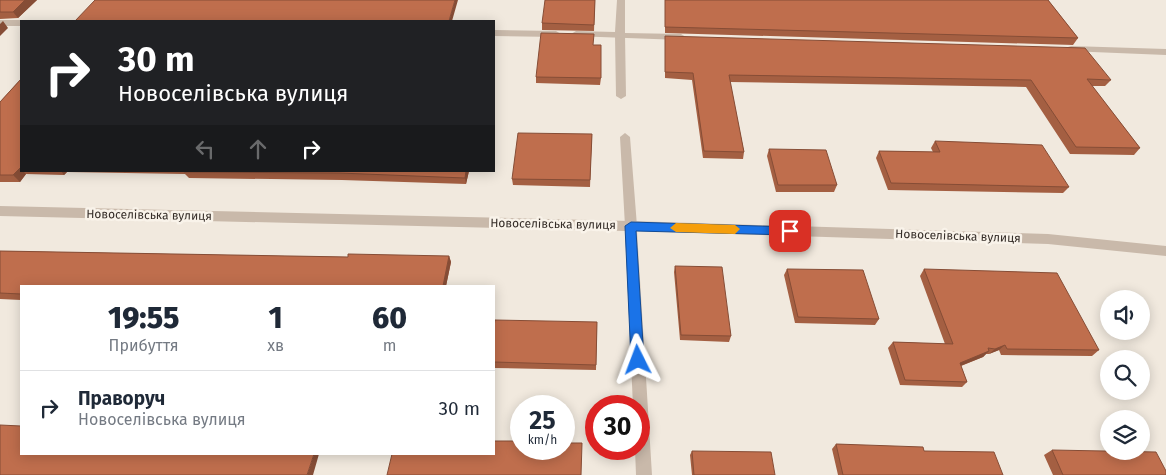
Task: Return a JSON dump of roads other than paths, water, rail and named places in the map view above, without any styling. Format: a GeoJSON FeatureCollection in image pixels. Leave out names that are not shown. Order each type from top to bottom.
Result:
{"type":"FeatureCollection","features":[{"type":"Feature","properties":{"kind":"street"},"geometry":{"type":"LineString","coordinates":[[621,96],[620,35],[622,0]]}},
{"type":"Feature","properties":{"kind":"street"},"geometry":{"type":"LineString","coordinates":[[0,23],[20,23]]}},
{"type":"Feature","properties":{"kind":"street"},"geometry":{"type":"LineString","coordinates":[[495,32],[690,37]]}},
{"type":"Feature","properties":{"kind":"street"},"geometry":{"type":"LineString","coordinates":[[1057,48],[1166,52]]}},
{"type":"Feature","properties":{"kind":"street"},"geometry":{"type":"LineString","coordinates":[[625,137],[644,475]]}},
{"type":"Feature","properties":{"kind":"street","name":"Новоселівська вулиця"},"geometry":{"type":"LineString","coordinates":[[0,211],[631,226],[1048,239],[1166,251]]}}]}
